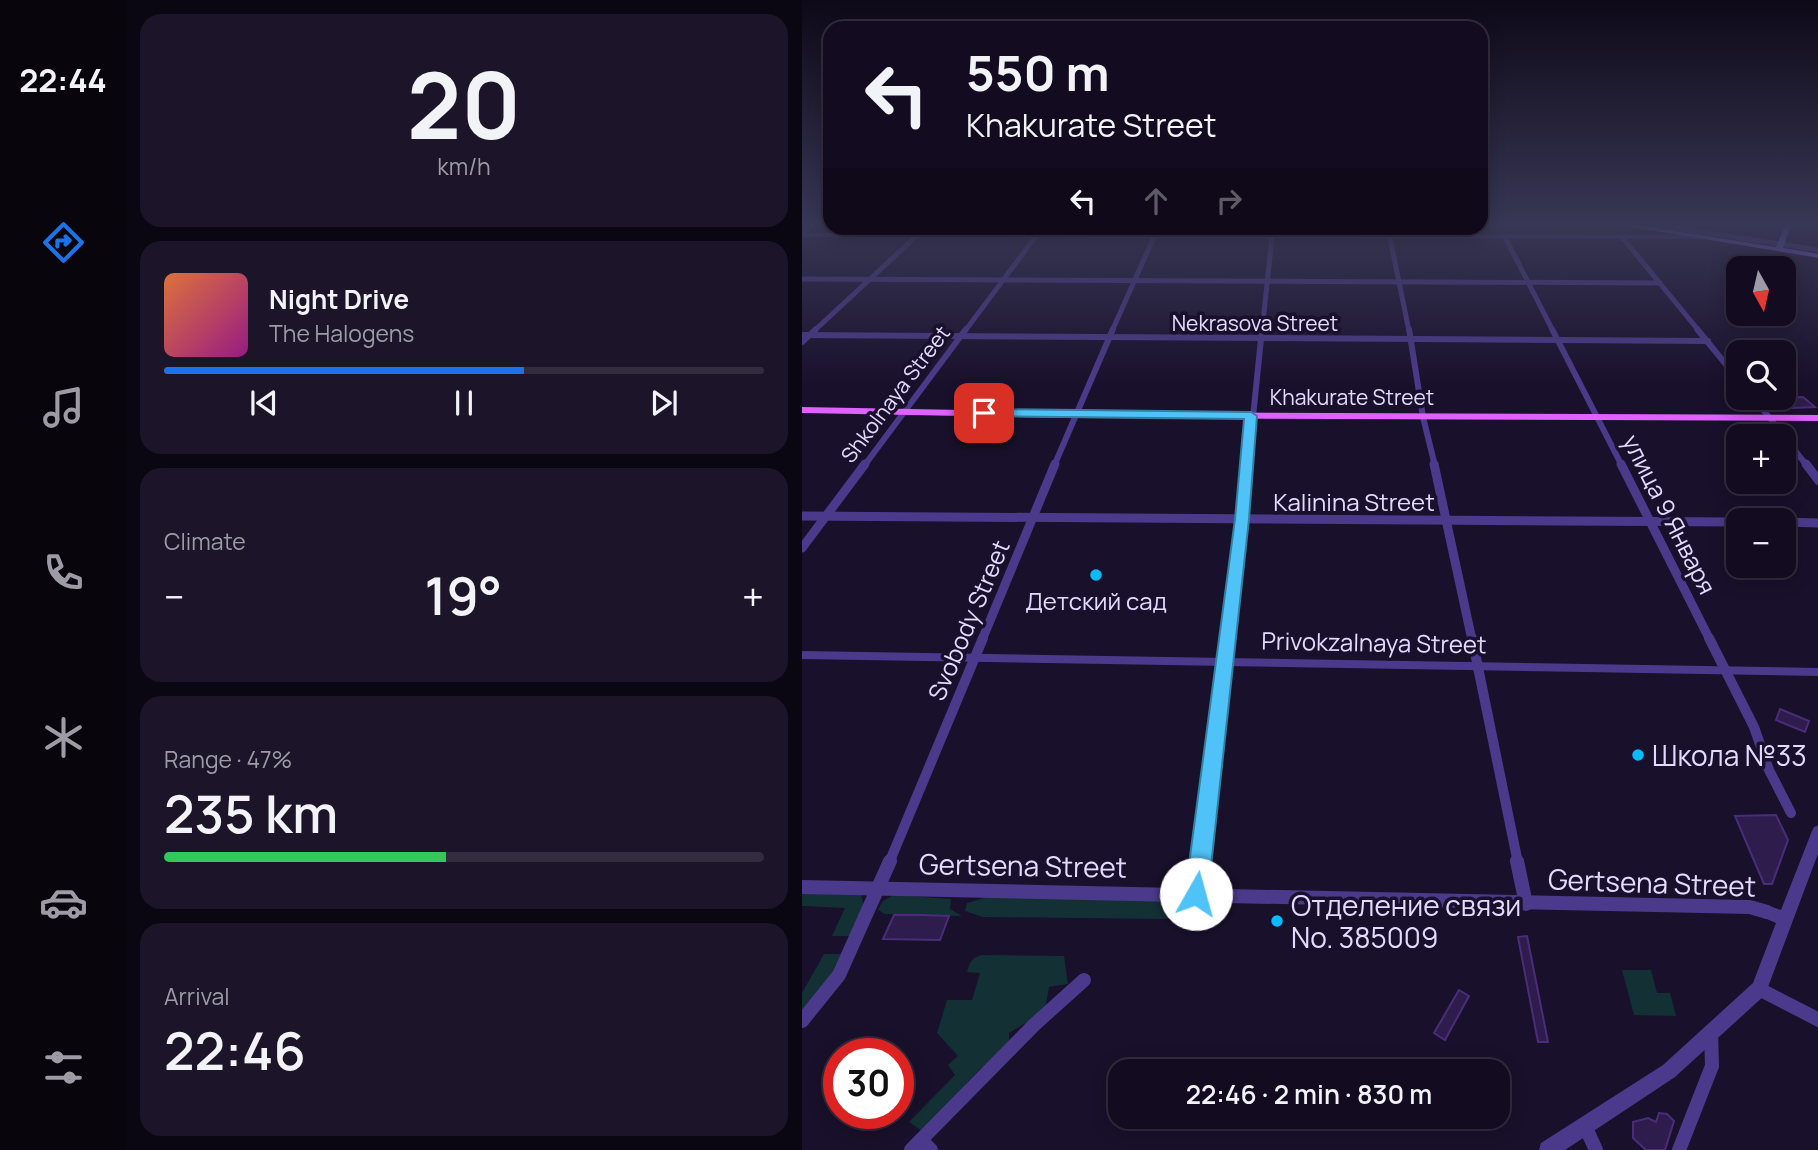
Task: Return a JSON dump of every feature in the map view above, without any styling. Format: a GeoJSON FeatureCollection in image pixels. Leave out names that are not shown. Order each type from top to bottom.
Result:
{"type":"FeatureCollection","features":[{"type":"Feature","properties":{"kind":"main road","name":"Khakurate Street"},"geometry":{"type":"LineString","coordinates":[[802,410],[1075,415],[1819,418]]}},
{"type":"Feature","properties":{"kind":"street"},"geometry":{"type":"LineString","coordinates":[[802,279],[1660,283]]}},
{"type":"Feature","properties":{"kind":"street"},"geometry":{"type":"LineString","coordinates":[[1399,279],[1423,417],[1448,521],[1526,904]]}},
{"type":"Feature","properties":{"kind":"street","name":"улица 9 Января"},"geometry":{"type":"LineString","coordinates":[[1526,279],[1725,670],[1791,813]]}},
{"type":"Feature","properties":{"kind":"street"},"geometry":{"type":"LineString","coordinates":[[1656,279],[1726,364]]}},
{"type":"Feature","properties":{"kind":"street"},"geometry":{"type":"LineString","coordinates":[[802,342],[806,335],[869,280]]}},
{"type":"Feature","properties":{"kind":"street","name":"Shkolnaya Street"},"geometry":{"type":"LineString","coordinates":[[802,548],[1002,281]]}},
{"type":"Feature","properties":{"kind":"street","name":"Svobody Street"},"geometry":{"type":"LineString","coordinates":[[802,1021],[839,975],[878,888],[1133,281]]}},
{"type":"Feature","properties":{"kind":"street"},"geometry":{"type":"LineString","coordinates":[[1196,894],[1269,281]]}},
{"type":"Feature","properties":{"kind":"street","name":"Nekrasova Street"},"geometry":{"type":"LineString","coordinates":[[806,335],[1708,341]]}},
{"type":"Feature","properties":{"kind":"street"},"geometry":{"type":"LineString","coordinates":[[1763,410],[1774,424]]}},
{"type":"Feature","properties":{"kind":"street"},"geometry":{"type":"LineString","coordinates":[[1796,451],[1819,481]]}},
{"type":"Feature","properties":{"kind":"street","name":"Kalinina Street"},"geometry":{"type":"LineString","coordinates":[[802,516],[1726,522]]}},
{"type":"Feature","properties":{"kind":"street"},"geometry":{"type":"LineString","coordinates":[[1796,522],[1819,523]]}},
{"type":"Feature","properties":{"kind":"street","name":"Privokzalnaya Street"},"geometry":{"type":"LineString","coordinates":[[802,655],[1819,672]]}},
{"type":"Feature","properties":{"kind":"street"},"geometry":{"type":"LineString","coordinates":[[1548,1150],[1669,1071],[1759,989],[1819,831]]}},
{"type":"Feature","properties":{"kind":"street","name":"Gertsena Street"},"geometry":{"type":"LineString","coordinates":[[802,887],[1749,907],[1786,919]]}},
{"type":"Feature","properties":{"kind":"street"},"geometry":{"type":"LineString","coordinates":[[921,1147],[1034,1025],[1084,980]]}},
{"type":"Feature","properties":{"kind":"street"},"geometry":{"type":"LineString","coordinates":[[1759,989],[1819,1020]]}},
{"type":"Feature","properties":{"kind":"street"},"geometry":{"type":"LineString","coordinates":[[1679,1150],[1710,1073],[1711,1032]]}},
{"type":"Feature","properties":{"kind":"street"},"geometry":{"type":"LineString","coordinates":[[1585,1126],[1596,1150]]}},
{"type":"Feature","properties":{"kind":"green space"},"geometry":{"type":"Polygon","coordinates":[[[802,893],[861,895],[864,905],[850,936],[832,936],[845,908],[802,906],[802,893]]]}},
{"type":"Feature","properties":{"kind":"green space"},"geometry":{"type":"Polygon","coordinates":[[[893,895],[951,899],[950,909],[962,916],[885,914],[878,910],[882,902],[893,895]]]}},
{"type":"Feature","properties":{"kind":"green space"},"geometry":{"type":"Polygon","coordinates":[[[987,897],[1176,901],[1182,903],[1186,910],[1182,917],[1165,919],[983,917],[965,911],[967,903],[987,897]]]}},
{"type":"Feature","properties":{"kind":"green space"},"geometry":{"type":"Polygon","coordinates":[[[824,954],[841,954],[833,972],[802,1012],[802,993],[824,954]]]}},
{"type":"Feature","properties":{"kind":"green space"},"geometry":{"type":"Polygon","coordinates":[[[1064,956],[1068,984],[1049,987],[1046,1004],[1037,1016],[1009,1033],[1009,1042],[991,1063],[980,1069],[922,1131],[914,1125],[914,1117],[955,1075],[948,1065],[958,1056],[937,1033],[947,1000],[972,1000],[980,973],[967,972],[976,957],[1064,956]]]}},
{"type":"Feature","properties":{"kind":"green space"},"geometry":{"type":"Polygon","coordinates":[[[1622,970],[1651,970],[1657,993],[1670,993],[1676,1016],[1634,1015],[1622,970]]]}},
{"type":"Feature","properties":{"kind":"building"},"geometry":{"type":"Polygon","coordinates":[[[1796,397],[1803,397],[1815,407],[1796,408],[1796,397]]]}},
{"type":"Feature","properties":{"kind":"building"},"geometry":{"type":"Polygon","coordinates":[[[1780,709],[1809,721],[1805,732],[1776,720],[1780,709]]]}},
{"type":"Feature","properties":{"kind":"building"},"geometry":{"type":"Polygon","coordinates":[[[1776,815],[1788,840],[1772,884],[1764,884],[1735,816],[1776,815]]]}},
{"type":"Feature","properties":{"kind":"building"},"geometry":{"type":"Polygon","coordinates":[[[894,915],[949,916],[940,940],[883,939],[894,915]]]}},
{"type":"Feature","properties":{"kind":"building"},"geometry":{"type":"Polygon","coordinates":[[[1527,936],[1548,1042],[1538,1042],[1518,937],[1527,936]]]}},
{"type":"Feature","properties":{"kind":"building"},"geometry":{"type":"Polygon","coordinates":[[[1459,990],[1469,996],[1445,1040],[1434,1033],[1459,990]]]}},
{"type":"Feature","properties":{"kind":"building"},"geometry":{"type":"Polygon","coordinates":[[[1659,1113],[1667,1114],[1674,1121],[1665,1150],[1646,1150],[1633,1138],[1633,1122],[1648,1118],[1656,1122],[1659,1113]]]}},
{"type":"Feature","properties":{"kind":"place","name":"Детский сад"},"geometry":{"type":"Point","coordinates":[1096,575]}},
{"type":"Feature","properties":{"kind":"place","name":"Школа №33"},"geometry":{"type":"Point","coordinates":[1638,755]}},
{"type":"Feature","properties":{"kind":"place","name":"Отделение связи No. 385009"},"geometry":{"type":"Point","coordinates":[1277,921]}},
{"type":"Feature","properties":{"kind":"route"},"geometry":{"type":"LineString","coordinates":[[984,413],[1251,416],[1242,519],[1196,894]]}}]}
